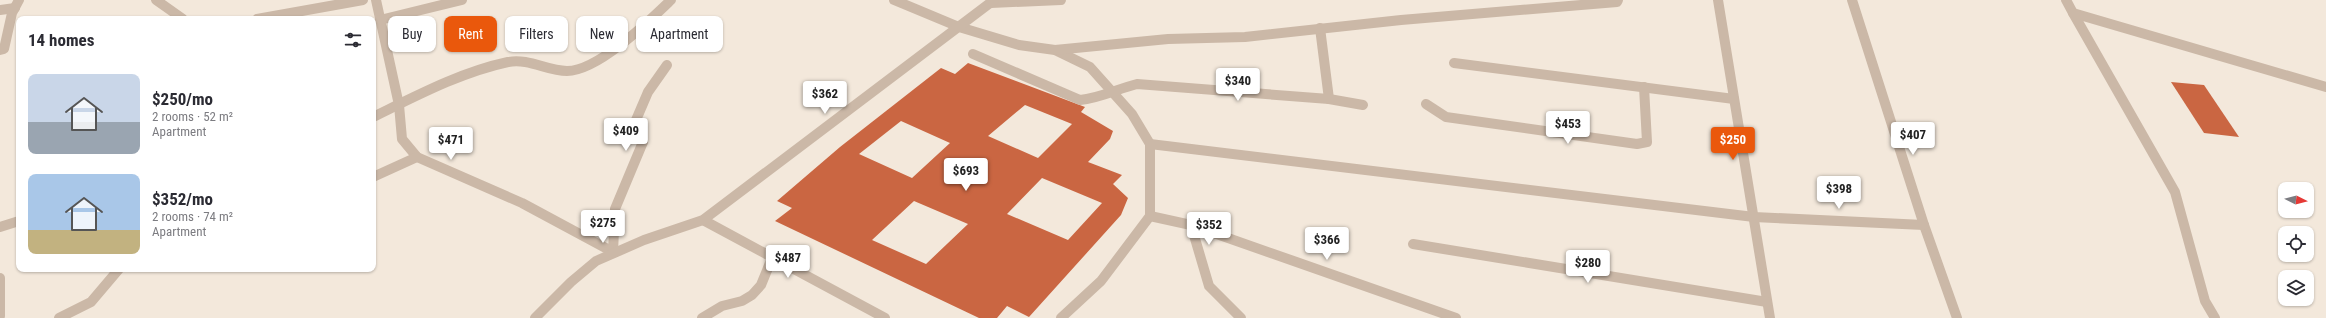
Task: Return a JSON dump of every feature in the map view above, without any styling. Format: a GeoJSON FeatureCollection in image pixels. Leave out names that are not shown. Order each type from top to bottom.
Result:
{"type":"FeatureCollection","features":[{"type":"Feature","properties":{"kind":"street"},"geometry":{"type":"LineString","coordinates":[[156,0],[179,16]]}},
{"type":"Feature","properties":{"kind":"street"},"geometry":{"type":"LineString","coordinates":[[274,16],[363,0]]}},
{"type":"Feature","properties":{"kind":"street"},"geometry":{"type":"LineString","coordinates":[[376,0],[399,105],[402,139],[418,157],[468,181],[522,203],[613,252]]}},
{"type":"Feature","properties":{"kind":"street"},"geometry":{"type":"LineString","coordinates":[[380,20],[462,0]]}},
{"type":"Feature","properties":{"kind":"street"},"geometry":{"type":"LineString","coordinates":[[376,116],[454,79],[509,62],[521,61],[569,71],[578,69],[605,56],[651,20],[671,0]]}},
{"type":"Feature","properties":{"kind":"street"},"geometry":{"type":"LineString","coordinates":[[894,0],[959,27],[1019,45],[1055,50],[1168,39],[1245,37],[1320,28],[1617,2],[1618,0]]}},
{"type":"Feature","properties":{"kind":"street"},"geometry":{"type":"LineString","coordinates":[[535,318],[560,292],[596,261],[613,252],[703,220],[993,2],[1062,0]]}},
{"type":"Feature","properties":{"kind":"street"},"geometry":{"type":"LineString","coordinates":[[1718,0],[1770,318]]}},
{"type":"Feature","properties":{"kind":"street"},"geometry":{"type":"LineString","coordinates":[[1852,0],[1924,225],[1958,318]]}},
{"type":"Feature","properties":{"kind":"street"},"geometry":{"type":"LineString","coordinates":[[2066,0],[2175,192],[2205,301],[2215,318]]}},
{"type":"Feature","properties":{"kind":"street"},"geometry":{"type":"LineString","coordinates":[[0,10],[17,4]]}},
{"type":"Feature","properties":{"kind":"street"},"geometry":{"type":"LineString","coordinates":[[0,50],[4,49],[12,13],[17,4]]}},
{"type":"Feature","properties":{"kind":"street"},"geometry":{"type":"LineString","coordinates":[[2073,13],[2326,87]]}},
{"type":"Feature","properties":{"kind":"street"},"geometry":{"type":"LineString","coordinates":[[1320,28],[1329,99]]}},
{"type":"Feature","properties":{"kind":"street"},"geometry":{"type":"LineString","coordinates":[[1055,50],[1090,67],[1132,114],[1150,144],[1150,216],[1101,281],[1062,318]]}},
{"type":"Feature","properties":{"kind":"street"},"geometry":{"type":"LineString","coordinates":[[973,54],[1009,68],[1069,97],[1080,100],[1099,98],[1112,91],[1136,84],[1329,99],[1363,105]]}},
{"type":"Feature","properties":{"kind":"street"},"geometry":{"type":"LineString","coordinates":[[1454,63],[1734,98]]}},
{"type":"Feature","properties":{"kind":"street"},"geometry":{"type":"LineString","coordinates":[[613,252],[615,209],[642,142],[636,120],[648,92],[667,65]]}},
{"type":"Feature","properties":{"kind":"street"},"geometry":{"type":"LineString","coordinates":[[1426,104],[1446,117],[1637,144],[1647,142],[1644,87]]}},
{"type":"Feature","properties":{"kind":"street"},"geometry":{"type":"LineString","coordinates":[[1150,144],[1754,217],[1924,225]]}},
{"type":"Feature","properties":{"kind":"street"},"geometry":{"type":"LineString","coordinates":[[376,176],[418,157]]}},
{"type":"Feature","properties":{"kind":"street"},"geometry":{"type":"LineString","coordinates":[[1150,216],[1191,225],[1456,318]]}},
{"type":"Feature","properties":{"kind":"street"},"geometry":{"type":"LineString","coordinates":[[703,220],[885,318]]}},
{"type":"Feature","properties":{"kind":"street"},"geometry":{"type":"LineString","coordinates":[[0,227],[16,222]]}},
{"type":"Feature","properties":{"kind":"street"},"geometry":{"type":"LineString","coordinates":[[1191,225],[1209,286],[1241,318]]}},
{"type":"Feature","properties":{"kind":"street"},"geometry":{"type":"LineString","coordinates":[[1413,244],[1767,302]]}},
{"type":"Feature","properties":{"kind":"street"},"geometry":{"type":"LineString","coordinates":[[702,318],[722,306],[742,301],[752,295],[761,286],[772,258]]}},
{"type":"Feature","properties":{"kind":"street"},"geometry":{"type":"LineString","coordinates":[[59,318],[90,302],[116,272]]}},
{"type":"Feature","properties":{"kind":"street"},"geometry":{"type":"LineString","coordinates":[[0,278],[0,316]]}},
{"type":"Feature","properties":{"kind":"building"},"geometry":{"type":"Polygon","coordinates":[[[968,63],[1085,107],[1081,112],[1113,131],[1110,139],[1088,162],[1122,175],[1113,184],[1128,198],[1121,215],[1029,317],[1007,306],[997,318],[979,318],[775,221],[792,208],[777,201],[840,147],[941,68],[955,74],[968,63]],[[1025,105],[988,136],[1038,158],[1072,124],[1025,105]],[[901,121],[859,154],[912,178],[950,143],[901,121]],[[1042,178],[1007,214],[1068,240],[1102,203],[1042,178]],[[914,201],[872,240],[926,264],[968,224],[914,201]]]}},
{"type":"Feature","properties":{"kind":"building"},"geometry":{"type":"Polygon","coordinates":[[[2171,82],[2204,85],[2239,137],[2204,133],[2171,82]]]}}]}
